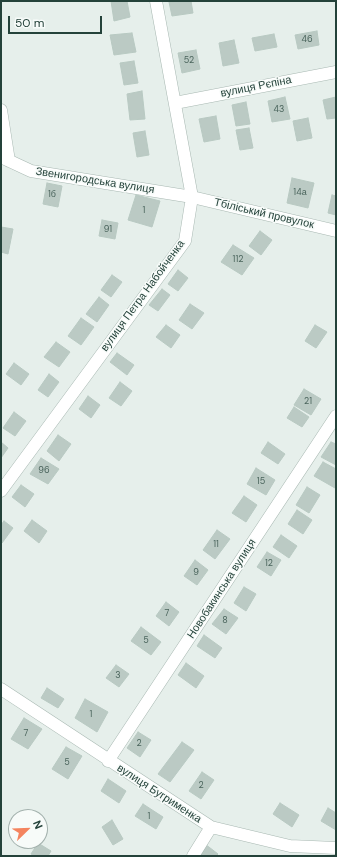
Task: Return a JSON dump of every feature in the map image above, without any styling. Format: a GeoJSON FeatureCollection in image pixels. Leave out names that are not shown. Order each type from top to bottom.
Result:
{"type":"FeatureCollection","features":[{"type":"Feature","properties":{"kind":"street","name":"вулиця Петра Набойченка"},"geometry":{"type":"LineString","coordinates":[[1,490],[185,241],[192,197],[156,1]]}},
{"type":"Feature","properties":{"kind":"street","name":"вулиця Рєпіна"},"geometry":{"type":"LineString","coordinates":[[175,103],[336,72]]}},
{"type":"Feature","properties":{"kind":"street"},"geometry":{"type":"LineString","coordinates":[[1,110],[5,159]]}},
{"type":"Feature","properties":{"kind":"street","name":"Звенигородська вулиця"},"geometry":{"type":"LineString","coordinates":[[5,159],[31,171],[192,197]]}},
{"type":"Feature","properties":{"kind":"street","name":"Тбіліський провулок"},"geometry":{"type":"LineString","coordinates":[[192,197],[336,231]]}},
{"type":"Feature","properties":{"kind":"street","name":"Новобакинська вулиця"},"geometry":{"type":"LineString","coordinates":[[108,761],[336,416]]}},
{"type":"Feature","properties":{"kind":"street","name":"вулиця Бугрименка"},"geometry":{"type":"LineString","coordinates":[[1,690],[211,827],[290,846],[336,848]]}},
{"type":"Feature","properties":{"kind":"street"},"geometry":{"type":"LineString","coordinates":[[193,856],[211,827]]}},
{"type":"Feature","properties":{"kind":"building"},"geometry":{"type":"Polygon","coordinates":[[[111,1],[127,1],[130,17],[114,21],[111,1]]]}},
{"type":"Feature","properties":{"kind":"building"},"geometry":{"type":"Polygon","coordinates":[[[191,1],[193,13],[172,16],[169,2],[191,1]]]}},
{"type":"Feature","properties":{"kind":"building"},"geometry":{"type":"Polygon","coordinates":[[[317,31],[319,45],[298,49],[295,35],[317,31]]]}},
{"type":"Feature","properties":{"kind":"building"},"geometry":{"type":"Polygon","coordinates":[[[132,33],[136,52],[114,55],[110,35],[132,33]]]}},
{"type":"Feature","properties":{"kind":"building"},"geometry":{"type":"Polygon","coordinates":[[[274,34],[277,47],[255,51],[252,38],[274,34]]]}},
{"type":"Feature","properties":{"kind":"building"},"geometry":{"type":"Polygon","coordinates":[[[234,40],[239,63],[223,66],[219,43],[234,40]]]}},
{"type":"Feature","properties":{"kind":"building"},"geometry":{"type":"Polygon","coordinates":[[[196,50],[200,69],[182,73],[178,53],[196,50]]]}},
{"type":"Feature","properties":{"kind":"building"},"geometry":{"type":"Polygon","coordinates":[[[134,61],[138,83],[124,85],[120,63],[134,61]]]}},
{"type":"Feature","properties":{"kind":"building"},"geometry":{"type":"Polygon","coordinates":[[[142,91],[145,119],[130,120],[127,94],[142,91]]]}},
{"type":"Feature","properties":{"kind":"building"},"geometry":{"type":"Polygon","coordinates":[[[285,97],[290,119],[272,122],[268,101],[285,97]]]}},
{"type":"Feature","properties":{"kind":"building"},"geometry":{"type":"Polygon","coordinates":[[[336,97],[336,118],[327,119],[323,100],[336,97]]]}},
{"type":"Feature","properties":{"kind":"building"},"geometry":{"type":"Polygon","coordinates":[[[246,102],[250,124],[236,126],[232,105],[246,102]]]}},
{"type":"Feature","properties":{"kind":"building"},"geometry":{"type":"Polygon","coordinates":[[[216,116],[220,139],[204,142],[199,119],[216,116]]]}},
{"type":"Feature","properties":{"kind":"building"},"geometry":{"type":"Polygon","coordinates":[[[308,118],[312,138],[297,141],[293,121],[308,118]]]}},
{"type":"Feature","properties":{"kind":"building"},"geometry":{"type":"Polygon","coordinates":[[[249,128],[253,148],[240,150],[236,130],[249,128]]]}},
{"type":"Feature","properties":{"kind":"building"},"geometry":{"type":"Polygon","coordinates":[[[145,131],[149,155],[137,157],[133,133],[145,131]]]}},
{"type":"Feature","properties":{"kind":"building"},"geometry":{"type":"Polygon","coordinates":[[[292,178],[314,183],[308,208],[287,203],[292,178]]]}},
{"type":"Feature","properties":{"kind":"building"},"geometry":{"type":"Polygon","coordinates":[[[47,183],[62,186],[58,207],[43,204],[47,183]]]}},
{"type":"Feature","properties":{"kind":"building"},"geometry":{"type":"Polygon","coordinates":[[[136,195],[160,201],[152,227],[128,220],[136,195]]]}},
{"type":"Feature","properties":{"kind":"building"},"geometry":{"type":"Polygon","coordinates":[[[332,195],[336,196],[336,215],[328,213],[332,195]]]}},
{"type":"Feature","properties":{"kind":"building"},"geometry":{"type":"Polygon","coordinates":[[[102,220],[118,223],[115,239],[99,236],[102,220]]]}},
{"type":"Feature","properties":{"kind":"building"},"geometry":{"type":"Polygon","coordinates":[[[1,227],[13,229],[8,254],[1,252],[1,227]]]}},
{"type":"Feature","properties":{"kind":"building"},"geometry":{"type":"Polygon","coordinates":[[[260,231],[272,240],[261,255],[249,246],[260,231]]]}},
{"type":"Feature","properties":{"kind":"building"},"geometry":{"type":"Polygon","coordinates":[[[233,245],[254,258],[242,275],[221,262],[233,245]]]}},
{"type":"Feature","properties":{"kind":"building"},"geometry":{"type":"Polygon","coordinates":[[[178,270],[188,278],[178,291],[168,284],[178,270]]]}},
{"type":"Feature","properties":{"kind":"building"},"geometry":{"type":"Polygon","coordinates":[[[112,275],[122,282],[111,297],[101,290],[112,275]]]}},
{"type":"Feature","properties":{"kind":"building"},"geometry":{"type":"Polygon","coordinates":[[[162,289],[170,295],[158,311],[149,305],[162,289]]]}},
{"type":"Feature","properties":{"kind":"building"},"geometry":{"type":"Polygon","coordinates":[[[99,297],[109,305],[97,322],[86,314],[99,297]]]}},
{"type":"Feature","properties":{"kind":"building"},"geometry":{"type":"Polygon","coordinates":[[[190,304],[204,313],[192,329],[179,320],[190,304]]]}},
{"type":"Feature","properties":{"kind":"building"},"geometry":{"type":"Polygon","coordinates":[[[81,318],[94,327],[81,345],[68,336],[81,318]]]}},
{"type":"Feature","properties":{"kind":"building"},"geometry":{"type":"Polygon","coordinates":[[[166,325],[180,335],[171,348],[156,337],[166,325]]]}},
{"type":"Feature","properties":{"kind":"building"},"geometry":{"type":"Polygon","coordinates":[[[315,325],[327,332],[316,348],[305,341],[315,325]]]}},
{"type":"Feature","properties":{"kind":"building"},"geometry":{"type":"Polygon","coordinates":[[[56,342],[70,352],[59,367],[44,357],[56,342]]]}},
{"type":"Feature","properties":{"kind":"building"},"geometry":{"type":"Polygon","coordinates":[[[117,353],[134,365],[127,375],[110,362],[117,353]]]}},
{"type":"Feature","properties":{"kind":"building"},"geometry":{"type":"Polygon","coordinates":[[[14,363],[29,374],[21,385],[6,374],[14,363]]]}},
{"type":"Feature","properties":{"kind":"building"},"geometry":{"type":"Polygon","coordinates":[[[49,374],[59,382],[48,397],[38,390],[49,374]]]}},
{"type":"Feature","properties":{"kind":"building"},"geometry":{"type":"Polygon","coordinates":[[[120,382],[132,391],[121,406],[109,398],[120,382]]]}},
{"type":"Feature","properties":{"kind":"building"},"geometry":{"type":"Polygon","coordinates":[[[304,389],[321,399],[311,415],[294,405],[304,389]]]}},
{"type":"Feature","properties":{"kind":"building"},"geometry":{"type":"Polygon","coordinates":[[[88,396],[100,405],[91,418],[79,409],[88,396]]]}},
{"type":"Feature","properties":{"kind":"building"},"geometry":{"type":"Polygon","coordinates":[[[294,407],[309,417],[302,427],[287,418],[294,407]]]}},
{"type":"Feature","properties":{"kind":"building"},"geometry":{"type":"Polygon","coordinates":[[[14,412],[26,421],[15,436],[3,428],[14,412]]]}},
{"type":"Feature","properties":{"kind":"building"},"geometry":{"type":"Polygon","coordinates":[[[58,435],[71,444],[59,461],[47,451],[58,435]]]}},
{"type":"Feature","properties":{"kind":"building"},"geometry":{"type":"Polygon","coordinates":[[[1,442],[8,448],[1,458],[1,442]]]}},
{"type":"Feature","properties":{"kind":"building"},"geometry":{"type":"Polygon","coordinates":[[[268,442],[285,454],[278,464],[261,453],[268,442]]]}},
{"type":"Feature","properties":{"kind":"building"},"geometry":{"type":"Polygon","coordinates":[[[331,442],[336,444],[336,465],[321,457],[331,442]]]}},
{"type":"Feature","properties":{"kind":"building"},"geometry":{"type":"Polygon","coordinates":[[[41,458],[59,469],[48,484],[30,474],[41,458]]]}},
{"type":"Feature","properties":{"kind":"building"},"geometry":{"type":"Polygon","coordinates":[[[323,462],[336,469],[335,488],[314,476],[323,462]]]}},
{"type":"Feature","properties":{"kind":"building"},"geometry":{"type":"Polygon","coordinates":[[[256,468],[275,480],[266,495],[247,484],[256,468]]]}},
{"type":"Feature","properties":{"kind":"building"},"geometry":{"type":"Polygon","coordinates":[[[21,485],[34,494],[25,507],[12,497],[21,485]]]}},
{"type":"Feature","properties":{"kind":"building"},"geometry":{"type":"Polygon","coordinates":[[[307,487],[320,495],[309,513],[296,505],[307,487]]]}},
{"type":"Feature","properties":{"kind":"building"},"geometry":{"type":"Polygon","coordinates":[[[244,496],[257,505],[246,522],[232,513],[244,496]]]}},
{"type":"Feature","properties":{"kind":"building"},"geometry":{"type":"Polygon","coordinates":[[[297,510],[312,520],[303,534],[288,524],[297,510]]]}},
{"type":"Feature","properties":{"kind":"building"},"geometry":{"type":"Polygon","coordinates":[[[32,520],[47,531],[39,543],[24,531],[32,520]]]}},
{"type":"Feature","properties":{"kind":"building"},"geometry":{"type":"Polygon","coordinates":[[[4,521],[13,528],[2,543],[1,525],[4,521]]]}},
{"type":"Feature","properties":{"kind":"building"},"geometry":{"type":"Polygon","coordinates":[[[217,530],[230,539],[215,559],[203,550],[217,530]]]}},
{"type":"Feature","properties":{"kind":"building"},"geometry":{"type":"Polygon","coordinates":[[[281,535],[297,546],[289,558],[273,547],[281,535]]]}},
{"type":"Feature","properties":{"kind":"building"},"geometry":{"type":"Polygon","coordinates":[[[267,552],[281,560],[271,576],[257,567],[267,552]]]}},
{"type":"Feature","properties":{"kind":"building"},"geometry":{"type":"Polygon","coordinates":[[[195,560],[208,570],[197,585],[184,576],[195,560]]]}},
{"type":"Feature","properties":{"kind":"building"},"geometry":{"type":"Polygon","coordinates":[[[244,587],[256,594],[246,611],[234,603],[244,587]]]}},
{"type":"Feature","properties":{"kind":"building"},"geometry":{"type":"Polygon","coordinates":[[[166,602],[179,612],[169,626],[156,616],[166,602]]]}},
{"type":"Feature","properties":{"kind":"building"},"geometry":{"type":"Polygon","coordinates":[[[224,609],[238,618],[226,634],[212,624],[224,609]]]}},
{"type":"Feature","properties":{"kind":"building"},"geometry":{"type":"Polygon","coordinates":[[[141,627],[161,642],[151,655],[131,641],[141,627]]]}},
{"type":"Feature","properties":{"kind":"building"},"geometry":{"type":"Polygon","coordinates":[[[204,635],[222,648],[215,658],[197,646],[204,635]]]}},
{"type":"Feature","properties":{"kind":"building"},"geometry":{"type":"Polygon","coordinates":[[[186,663],[204,676],[196,688],[178,675],[186,663]]]}},
{"type":"Feature","properties":{"kind":"building"},"geometry":{"type":"Polygon","coordinates":[[[116,665],[129,674],[119,687],[106,678],[116,665]]]}},
{"type":"Feature","properties":{"kind":"building"},"geometry":{"type":"Polygon","coordinates":[[[47,688],[64,699],[58,708],[41,698],[47,688]]]}},
{"type":"Feature","properties":{"kind":"building"},"geometry":{"type":"Polygon","coordinates":[[[85,699],[108,712],[97,732],[75,718],[85,699]]]}},
{"type":"Feature","properties":{"kind":"building"},"geometry":{"type":"Polygon","coordinates":[[[24,718],[42,729],[28,749],[11,739],[24,718]]]}},
{"type":"Feature","properties":{"kind":"building"},"geometry":{"type":"Polygon","coordinates":[[[138,732],[151,740],[140,757],[127,748],[138,732]]]}},
{"type":"Feature","properties":{"kind":"building"},"geometry":{"type":"Polygon","coordinates":[[[182,742],[194,750],[170,782],[158,774],[182,742]]]}},
{"type":"Feature","properties":{"kind":"building"},"geometry":{"type":"Polygon","coordinates":[[[66,747],[82,756],[68,779],[52,769],[66,747]]]}},
{"type":"Feature","properties":{"kind":"building"},"geometry":{"type":"Polygon","coordinates":[[[202,772],[214,780],[201,799],[189,791],[202,772]]]}},
{"type":"Feature","properties":{"kind":"building"},"geometry":{"type":"Polygon","coordinates":[[[108,779],[126,791],[119,803],[101,791],[108,779]]]}},
{"type":"Feature","properties":{"kind":"building"},"geometry":{"type":"Polygon","coordinates":[[[280,803],[299,815],[292,827],[273,814],[280,803]]]}},
{"type":"Feature","properties":{"kind":"building"},"geometry":{"type":"Polygon","coordinates":[[[143,804],[163,817],[156,829],[135,816],[143,804]]]}},
{"type":"Feature","properties":{"kind":"building"},"geometry":{"type":"Polygon","coordinates":[[[328,808],[336,813],[336,830],[321,821],[328,808]]]}},
{"type":"Feature","properties":{"kind":"building"},"geometry":{"type":"Polygon","coordinates":[[[112,820],[123,839],[113,845],[102,827],[112,820]]]}},
{"type":"Feature","properties":{"kind":"building"},"geometry":{"type":"Polygon","coordinates":[[[205,844],[218,854],[216,856],[200,856],[205,844]]]}},
{"type":"Feature","properties":{"kind":"building"},"geometry":{"type":"Polygon","coordinates":[[[34,849],[48,849],[51,851],[48,856],[35,856],[31,854],[34,849]]]}}]}
